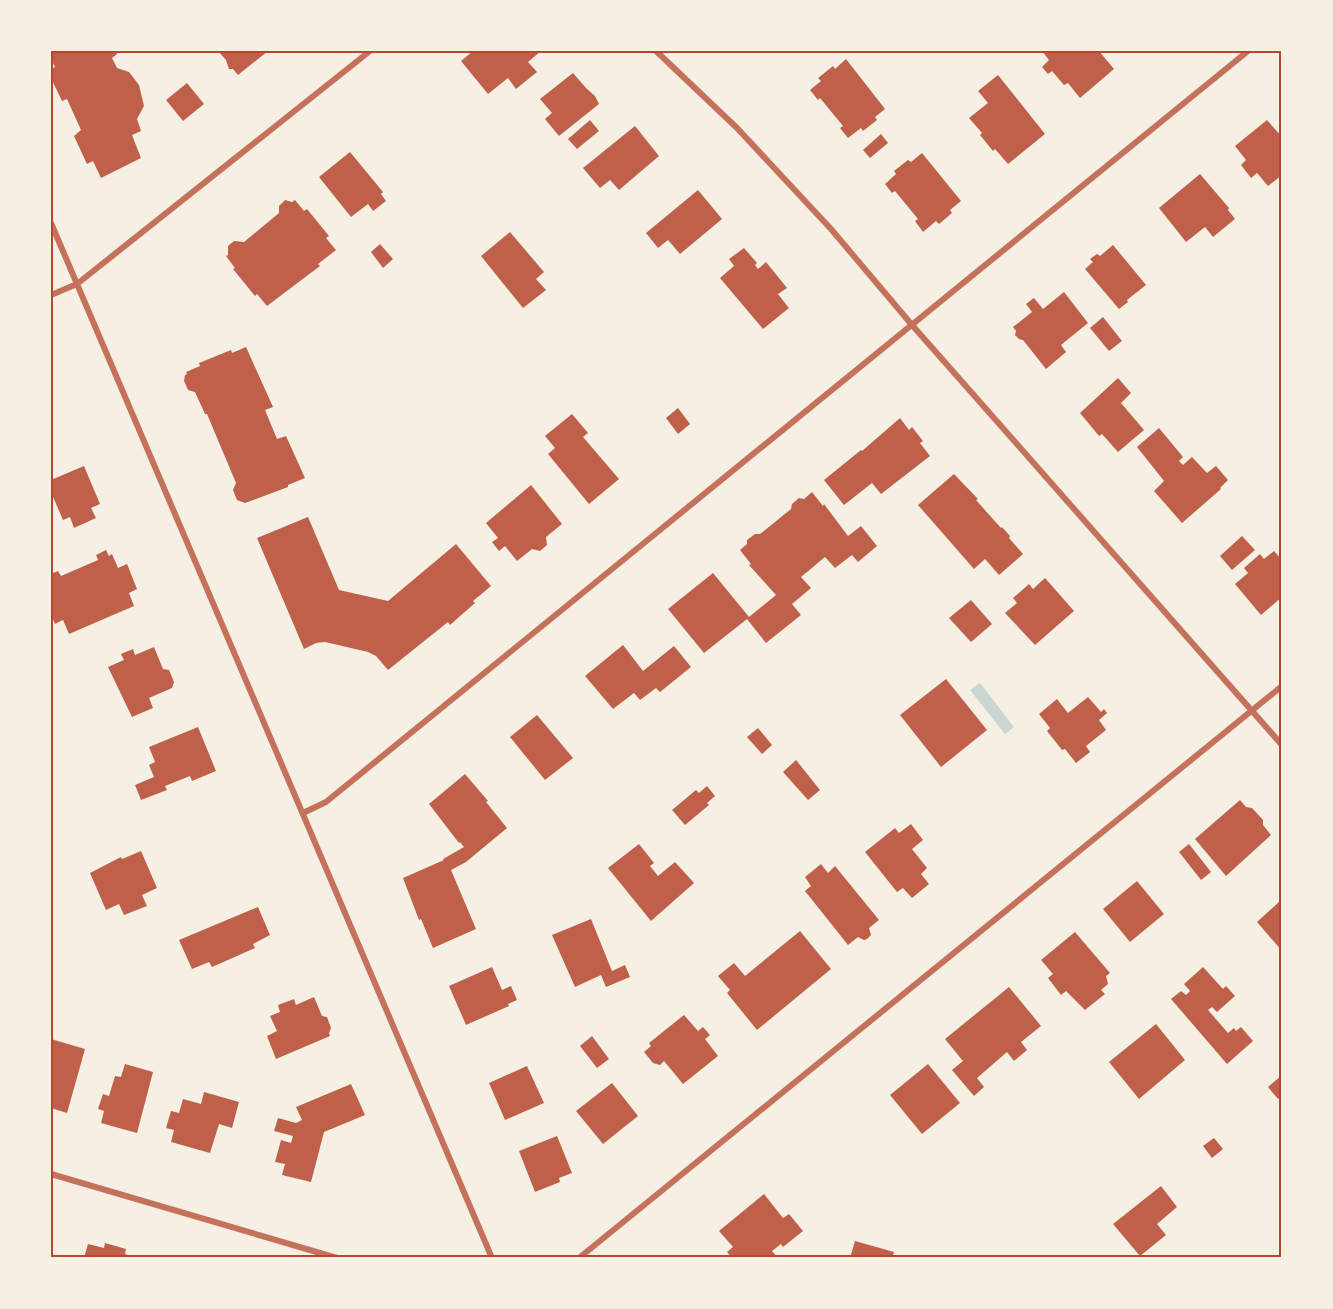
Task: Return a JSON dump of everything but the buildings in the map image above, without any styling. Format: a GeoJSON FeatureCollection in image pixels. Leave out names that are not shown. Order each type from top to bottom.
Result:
{"type":"FeatureCollection","features":[{"type":"Feature","properties":{"kind":"street"},"geometry":{"type":"LineString","coordinates":[[51,295],[76,284],[370,51]]}},
{"type":"Feature","properties":{"kind":"street"},"geometry":{"type":"LineString","coordinates":[[656,51],[736,128],[831,229],[912,325],[1282,745]]}},
{"type":"Feature","properties":{"kind":"street"},"geometry":{"type":"LineString","coordinates":[[303,813],[326,802],[1248,51]]}},
{"type":"Feature","properties":{"kind":"street"},"geometry":{"type":"LineString","coordinates":[[51,223],[492,1258]]}},
{"type":"Feature","properties":{"kind":"street"},"geometry":{"type":"LineString","coordinates":[[579,1258],[1282,686]]}},
{"type":"Feature","properties":{"kind":"street"},"geometry":{"type":"LineString","coordinates":[[51,1174],[337,1258]]}},
{"type":"Feature","properties":{"kind":"shaded area"},"geometry":{"type":"Polygon","coordinates":[[[980,683],[1014,727],[1005,734],[970,690],[980,683]]]}}]}
